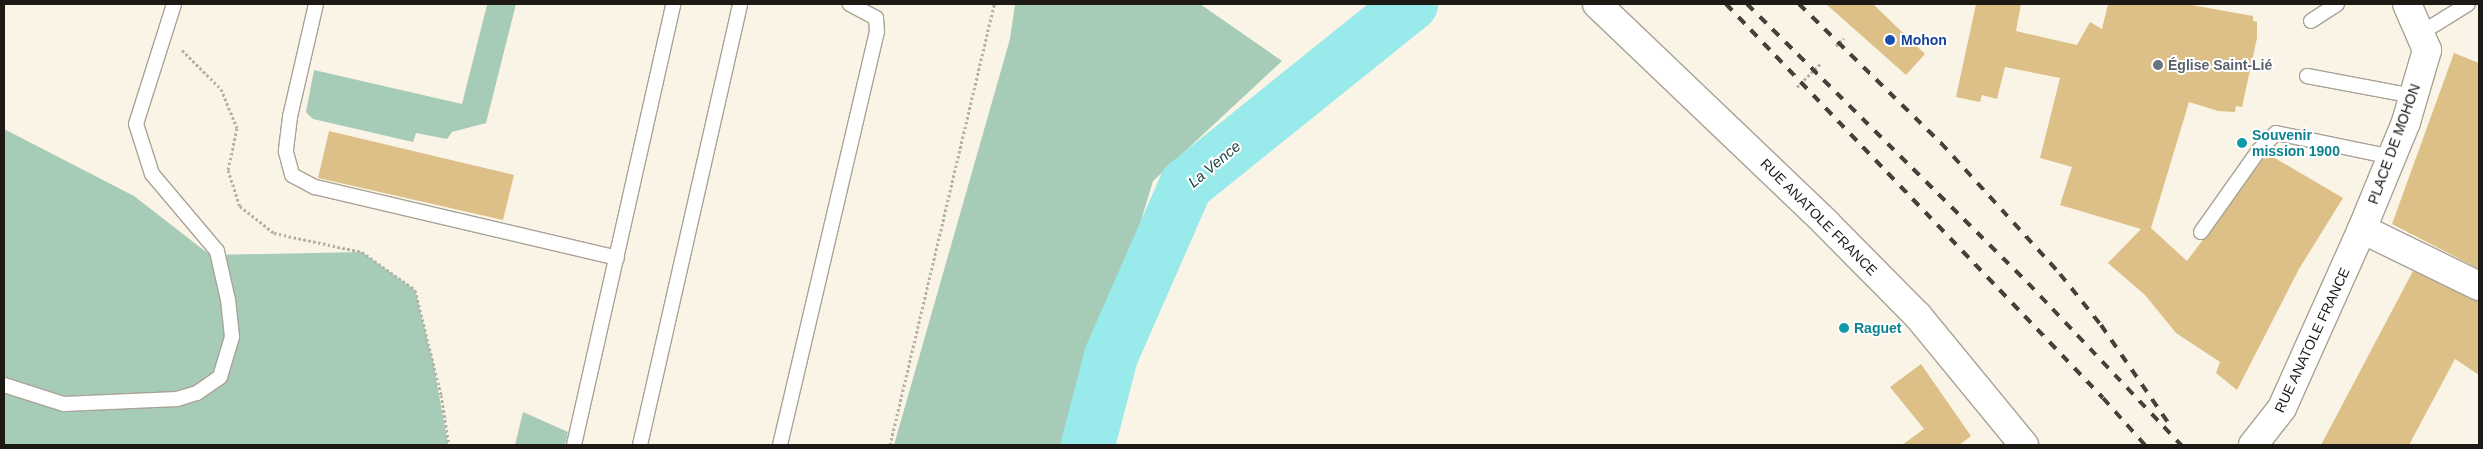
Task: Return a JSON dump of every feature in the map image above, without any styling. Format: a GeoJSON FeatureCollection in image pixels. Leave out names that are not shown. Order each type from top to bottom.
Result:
{"type":"FeatureCollection","features":[{"type":"Feature","properties":{"kind":"street","name":"RUE ANATOLE FRANCE"},"geometry":{"type":"LineString","coordinates":[[1597,4],[1826,222],[1912,310],[2024,445]]}},
{"type":"Feature","properties":{"kind":"street","name":"PLACE DE MOHON"},"geometry":{"type":"LineString","coordinates":[[2362,229],[2414,96],[2427,50],[2407,4]]}},
{"type":"Feature","properties":{"kind":"street","name":"RUE ANATOLE FRANCE"},"geometry":{"type":"LineString","coordinates":[[2259,439],[2282,408],[2362,229]]}},
{"type":"Feature","properties":{"kind":"street"},"geometry":{"type":"LineString","coordinates":[[2362,229],[2479,286]]}},
{"type":"Feature","properties":{"kind":"lane"},"geometry":{"type":"LineString","coordinates":[[4,385],[64,404],[176,399],[197,393],[220,378],[232,337],[228,300],[217,251],[152,174],[136,124],[174,4]]}},
{"type":"Feature","properties":{"kind":"lane"},"geometry":{"type":"LineString","coordinates":[[316,4],[290,117],[286,152],[292,175],[315,187],[617,258]]}},
{"type":"Feature","properties":{"kind":"lane"},"geometry":{"type":"LineString","coordinates":[[574,445],[673,4]]}},
{"type":"Feature","properties":{"kind":"lane"},"geometry":{"type":"LineString","coordinates":[[640,445],[740,4]]}},
{"type":"Feature","properties":{"kind":"lane"},"geometry":{"type":"LineString","coordinates":[[780,445],[877,32],[876,18],[850,4]]}},
{"type":"Feature","properties":{"kind":"lane"},"geometry":{"type":"LineString","coordinates":[[2311,21],[2337,4]]}},
{"type":"Feature","properties":{"kind":"lane"},"geometry":{"type":"LineString","coordinates":[[2420,33],[2468,4]]}},
{"type":"Feature","properties":{"kind":"lane"},"geometry":{"type":"LineString","coordinates":[[2307,76],[2414,96]]}},
{"type":"Feature","properties":{"kind":"lane"},"geometry":{"type":"LineString","coordinates":[[2201,232],[2259,150],[2276,133],[2392,156]]}},
{"type":"Feature","properties":{"kind":"path"},"geometry":{"type":"LineString","coordinates":[[890,445],[994,4]]}},
{"type":"Feature","properties":{"kind":"path"},"geometry":{"type":"LineString","coordinates":[[1836,46],[1844,38]]}},
{"type":"Feature","properties":{"kind":"path"},"geometry":{"type":"LineString","coordinates":[[163,39],[185,52],[222,89],[237,128],[228,170],[240,206],[274,233],[362,252],[415,290],[440,395],[449,445]]}},
{"type":"Feature","properties":{"kind":"path"},"geometry":{"type":"LineString","coordinates":[[1797,87],[1820,63]]}},
{"type":"Feature","properties":{"kind":"green space"},"geometry":{"type":"Polygon","coordinates":[[[516,4],[486,123],[452,132],[447,139],[416,133],[413,142],[313,119],[306,112],[314,70],[462,104],[487,5],[516,4]]]}},
{"type":"Feature","properties":{"kind":"green space"},"geometry":{"type":"Polygon","coordinates":[[[1015,4],[1200,4],[1282,61],[1153,181],[1073,445],[894,445],[1010,39],[1015,4]]]}},
{"type":"Feature","properties":{"kind":"green space"},"geometry":{"type":"Polygon","coordinates":[[[4,129],[134,196],[210,255],[362,252],[415,290],[434,367],[448,445],[4,445],[4,129]]]}},
{"type":"Feature","properties":{"kind":"green space"},"geometry":{"type":"Polygon","coordinates":[[[523,412],[568,432],[565,445],[515,445],[523,412]]]}},
{"type":"Feature","properties":{"kind":"building","name":"Mohon"},"geometry":{"type":"Polygon","coordinates":[[[1826,4],[1873,4],[1925,54],[1906,75],[1826,4]]]}},
{"type":"Feature","properties":{"kind":"building"},"geometry":{"type":"Polygon","coordinates":[[[1976,4],[2021,4],[2016,31],[2077,45],[2090,22],[2102,29],[2108,4],[2186,4],[2253,16],[2253,21],[2257,22],[2257,38],[2242,107],[2236,106],[2235,112],[2218,111],[2189,102],[2151,228],[2187,261],[2263,159],[2273,157],[2343,198],[2299,269],[2237,390],[2216,373],[2220,362],[2176,333],[2145,295],[2108,263],[2141,229],[2060,205],[2072,167],[2040,158],[2060,78],[2005,67],[1997,99],[1982,95],[1980,102],[1956,97],[1976,4]]]}},
{"type":"Feature","properties":{"kind":"building"},"geometry":{"type":"Polygon","coordinates":[[[2454,53],[2479,63],[2479,269],[2392,224],[2454,53]]]}},
{"type":"Feature","properties":{"kind":"building"},"geometry":{"type":"Polygon","coordinates":[[[329,131],[514,175],[503,220],[318,178],[329,131]]]}},
{"type":"Feature","properties":{"kind":"building"},"geometry":{"type":"Polygon","coordinates":[[[2413,271],[2479,301],[2479,375],[2455,359],[2409,445],[2321,445],[2413,271]]]}},
{"type":"Feature","properties":{"kind":"building"},"geometry":{"type":"Polygon","coordinates":[[[1921,364],[1971,436],[1959,445],[1902,445],[1924,429],[1890,387],[1921,364]]]}},
{"type":"Feature","properties":{"kind":"waterway","name":"La Vence"},"geometry":{"type":"LineString","coordinates":[[1088,445],[1111,356],[1186,185],[1411,4]]}},
{"type":"Feature","properties":{"kind":"railway"},"geometry":{"type":"LineString","coordinates":[[1726,4],[2103,398],[2145,445]]}},
{"type":"Feature","properties":{"kind":"railway"},"geometry":{"type":"LineString","coordinates":[[1747,4],[2028,283],[2181,445]]}},
{"type":"Feature","properties":{"kind":"railway"},"geometry":{"type":"LineString","coordinates":[[1799,4],[1941,143],[2060,274],[2101,325],[2171,427]]}},
{"type":"Feature","properties":{"kind":"place","name":"Mohon"},"geometry":{"type":"Point","coordinates":[1890,40]}},
{"type":"Feature","properties":{"kind":"place","name":"Église Saint-Lié"},"geometry":{"type":"Point","coordinates":[2158,65]}},
{"type":"Feature","properties":{"kind":"place","name":"Souvenir mission 1900"},"geometry":{"type":"Point","coordinates":[2242,143]}},
{"type":"Feature","properties":{"kind":"place","name":"Raguet"},"geometry":{"type":"Point","coordinates":[1844,328]}}]}
